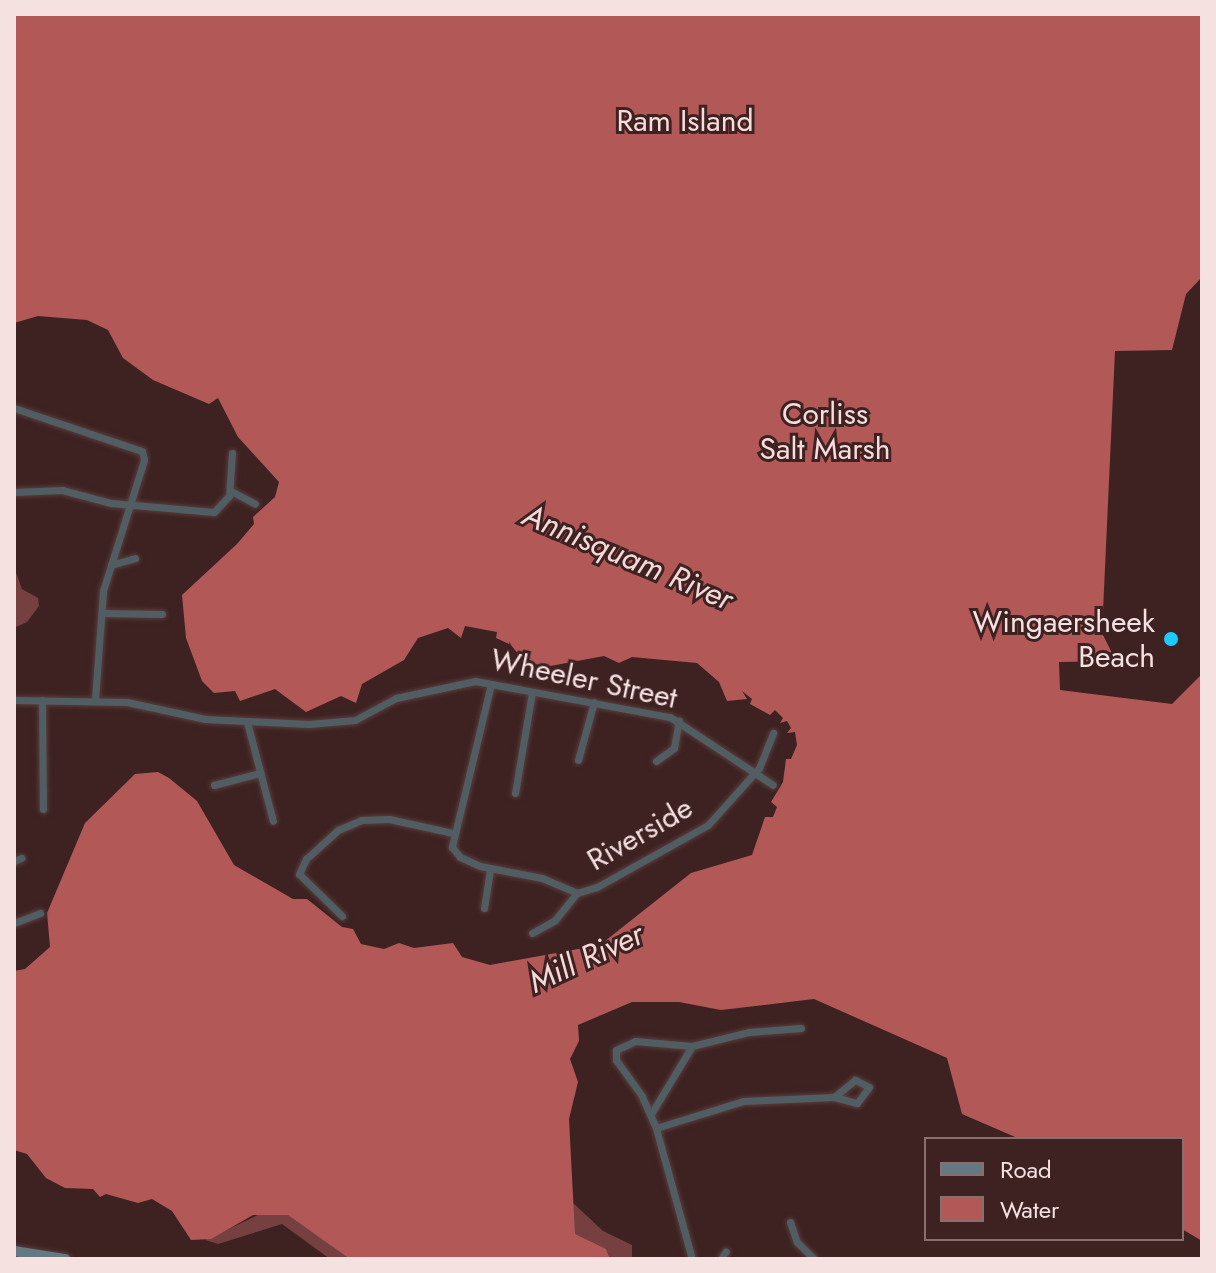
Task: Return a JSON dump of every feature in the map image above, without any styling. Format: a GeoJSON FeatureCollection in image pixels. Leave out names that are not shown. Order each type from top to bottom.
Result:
{"type":"FeatureCollection","features":[{"type":"Feature","properties":{"kind":"main road"},"geometry":{"type":"LineString","coordinates":[[14,1251],[65,1259]]}},
{"type":"Feature","properties":{"kind":"street"},"geometry":{"type":"LineString","coordinates":[[14,408],[142,451],[111,565],[102,613],[95,700]]}},
{"type":"Feature","properties":{"kind":"street"},"geometry":{"type":"LineString","coordinates":[[14,492],[62,490],[129,504],[214,512],[231,491],[232,453]]}},
{"type":"Feature","properties":{"kind":"street"},"geometry":{"type":"LineString","coordinates":[[231,491],[255,504]]}},
{"type":"Feature","properties":{"kind":"street"},"geometry":{"type":"LineString","coordinates":[[111,565],[135,558]]}},
{"type":"Feature","properties":{"kind":"street"},"geometry":{"type":"LineString","coordinates":[[102,613],[162,614]]}},
{"type":"Feature","properties":{"kind":"street","name":"Wheeler Street"},"geometry":{"type":"LineString","coordinates":[[14,700],[95,700],[247,722],[355,720],[414,693],[468,681],[679,720],[773,785]]}},
{"type":"Feature","properties":{"kind":"street"},"geometry":{"type":"LineString","coordinates":[[491,684],[453,833],[455,852],[490,869],[542,878],[577,893],[555,920],[532,933]]}},
{"type":"Feature","properties":{"kind":"street"},"geometry":{"type":"LineString","coordinates":[[515,793],[532,692]]}},
{"type":"Feature","properties":{"kind":"street"},"geometry":{"type":"LineString","coordinates":[[42,700],[43,809]]}},
{"type":"Feature","properties":{"kind":"street"},"geometry":{"type":"LineString","coordinates":[[578,760],[594,702]]}},
{"type":"Feature","properties":{"kind":"street"},"geometry":{"type":"LineString","coordinates":[[656,761],[674,748],[679,720]]}},
{"type":"Feature","properties":{"kind":"street"},"geometry":{"type":"LineString","coordinates":[[247,722],[273,821]]}},
{"type":"Feature","properties":{"kind":"street"},"geometry":{"type":"LineString","coordinates":[[755,773],[773,733]]}},
{"type":"Feature","properties":{"kind":"street"},"geometry":{"type":"LineString","coordinates":[[214,785],[260,773]]}},
{"type":"Feature","properties":{"kind":"street","name":"Riverside"},"geometry":{"type":"LineString","coordinates":[[577,893],[597,887],[708,825],[755,773]]}},
{"type":"Feature","properties":{"kind":"street"},"geometry":{"type":"LineString","coordinates":[[342,916],[299,874],[306,859],[338,830],[361,820],[389,819],[453,833]]}},
{"type":"Feature","properties":{"kind":"street"},"geometry":{"type":"LineString","coordinates":[[484,908],[490,869]]}},
{"type":"Feature","properties":{"kind":"street"},"geometry":{"type":"LineString","coordinates":[[14,923],[40,913]]}},
{"type":"Feature","properties":{"kind":"street"},"geometry":{"type":"LineString","coordinates":[[692,1259],[651,1114],[618,1065],[616,1050],[635,1041],[692,1046],[749,1032],[801,1028]]}},
{"type":"Feature","properties":{"kind":"street"},"geometry":{"type":"LineString","coordinates":[[651,1114],[692,1046]]}},
{"type":"Feature","properties":{"kind":"street"},"geometry":{"type":"LineString","coordinates":[[656,1128],[743,1101],[834,1097],[857,1103],[869,1087],[855,1080],[834,1097]]}},
{"type":"Feature","properties":{"kind":"street"},"geometry":{"type":"LineString","coordinates":[[790,1222],[797,1242],[814,1259]]}},
{"type":"Feature","properties":{"kind":"shaded area"},"geometry":{"type":"Polygon","coordinates":[[[14,567],[22,589],[38,598],[39,606],[27,622],[14,628],[14,567]]]}},
{"type":"Feature","properties":{"kind":"shaded area"},"geometry":{"type":"Polygon","coordinates":[[[571,1201],[603,1231],[632,1245],[632,1259],[610,1259],[606,1249],[583,1242],[572,1232],[571,1201]]]}},
{"type":"Feature","properties":{"kind":"shaded area"},"geometry":{"type":"Polygon","coordinates":[[[277,1206],[351,1259],[330,1259],[282,1224],[218,1244],[205,1240],[277,1206]]]}},
{"type":"Feature","properties":{"kind":"water"},"geometry":{"type":"Polygon","coordinates":[[[14,14],[1202,14],[1202,277],[1186,294],[1172,350],[1115,351],[1102,633],[1116,661],[1059,662],[1060,690],[1172,704],[1202,674],[1202,1241],[1184,1230],[1184,1137],[1015,1137],[962,1114],[947,1058],[814,999],[721,1010],[679,1002],[632,1002],[578,1025],[579,1041],[570,1059],[578,1082],[569,1119],[575,1234],[606,1249],[610,1259],[350,1259],[288,1215],[253,1215],[211,1239],[191,1240],[172,1211],[152,1199],[138,1203],[106,1194],[100,1197],[93,1189],[65,1188],[46,1178],[27,1154],[14,1150],[14,971],[25,969],[50,947],[47,913],[85,823],[135,774],[158,772],[169,778],[197,801],[234,865],[293,899],[307,899],[342,927],[353,929],[361,944],[384,949],[399,943],[414,948],[453,943],[462,957],[490,965],[600,945],[691,873],[752,855],[765,817],[773,817],[777,807],[771,802],[783,782],[786,759],[791,759],[797,745],[795,732],[787,733],[791,728],[787,721],[780,723],[783,718],[775,710],[770,715],[750,704],[752,699],[742,691],[747,699],[727,701],[719,682],[697,663],[632,657],[619,663],[604,656],[545,667],[523,660],[511,645],[496,638],[497,632],[465,626],[461,638],[448,628],[418,638],[404,660],[362,684],[356,703],[341,696],[306,712],[275,689],[240,701],[235,691],[214,693],[202,681],[186,638],[182,595],[237,544],[254,524],[253,517],[275,497],[279,482],[238,437],[218,398],[209,404],[153,380],[123,358],[108,330],[87,320],[38,316],[14,323],[14,14]]]}},
{"type":"Feature","properties":{"kind":"place","name":"Wingaersheek Beach"},"geometry":{"type":"Point","coordinates":[1171,639]}},
{"type":"Feature","properties":{"kind":"park label","name":"Ram Island"},"geometry":{"type":"Point","coordinates":[685,121]}},
{"type":"Feature","properties":{"kind":"park label","name":"Corliss Salt Marsh"},"geometry":{"type":"Point","coordinates":[825,431]}},
{"type":"Feature","properties":{"kind":"water label","name":"Annisquam River"},"geometry":{"type":"Point","coordinates":[628,557]}},
{"type":"Feature","properties":{"kind":"water label","name":"Mill River"},"geometry":{"type":"Point","coordinates":[586,958]}}]}
